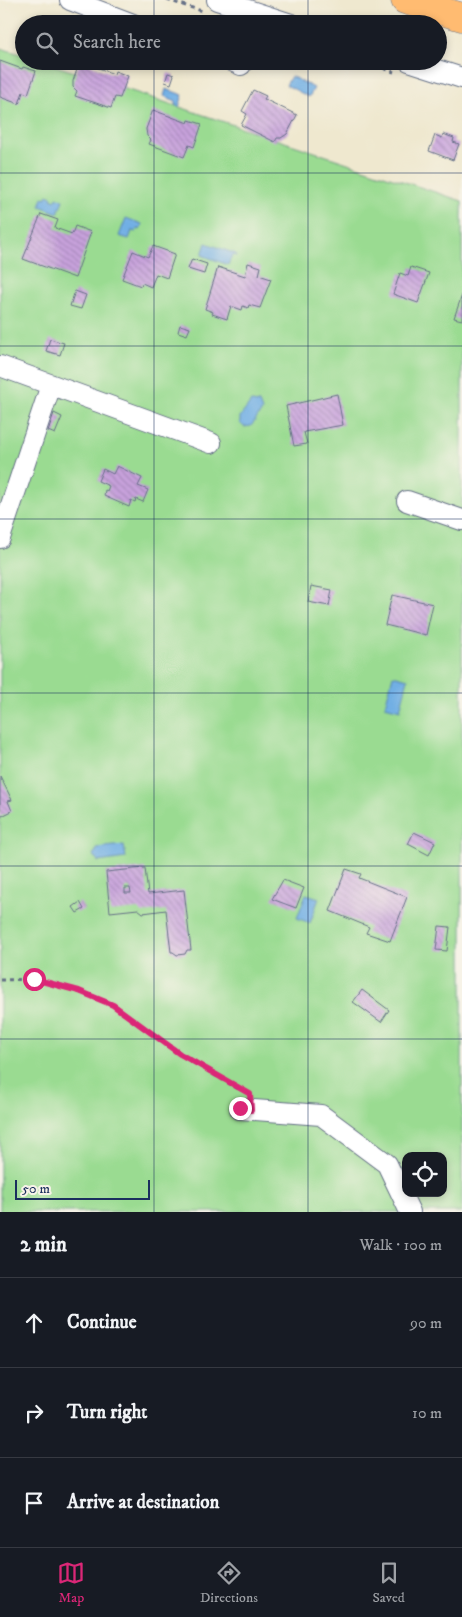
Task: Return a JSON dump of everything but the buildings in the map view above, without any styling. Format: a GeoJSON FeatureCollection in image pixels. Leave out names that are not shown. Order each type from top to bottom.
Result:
{"type":"FeatureCollection","features":[{"type":"Feature","properties":{"kind":"highway"},"geometry":{"type":"LineString","coordinates":[[405,0],[462,18]]}},
{"type":"Feature","properties":{"kind":"street"},"geometry":{"type":"LineString","coordinates":[[70,0],[109,15]]}},
{"type":"Feature","properties":{"kind":"street"},"geometry":{"type":"LineString","coordinates":[[216,0],[263,15]]}},
{"type":"Feature","properties":{"kind":"street"},"geometry":{"type":"LineString","coordinates":[[437,70],[462,78]]}},
{"type":"Feature","properties":{"kind":"street"},"geometry":{"type":"LineString","coordinates":[[0,366],[211,443]]}},
{"type":"Feature","properties":{"kind":"street"},"geometry":{"type":"LineString","coordinates":[[0,538],[51,385]]}},
{"type":"Feature","properties":{"kind":"street"},"geometry":{"type":"LineString","coordinates":[[407,501],[462,520]]}},
{"type":"Feature","properties":{"kind":"street"},"geometry":{"type":"LineString","coordinates":[[245,1109],[321,1115],[386,1164],[410,1212]]}},
{"type":"Feature","properties":{"kind":"path"},"geometry":{"type":"LineString","coordinates":[[0,980],[34,979],[79,991],[113,1005],[180,1054],[250,1094],[245,1109]]}},
{"type":"Feature","properties":{"kind":"green space"},"geometry":{"type":"Polygon","coordinates":[[[0,48],[15,52],[15,70],[68,70],[462,201],[462,1212],[0,1212],[0,48]]]}},
{"type":"Feature","properties":{"kind":"water"},"geometry":{"type":"Polygon","coordinates":[[[291,76],[314,88],[309,97],[286,85],[291,76]]]}},
{"type":"Feature","properties":{"kind":"water"},"geometry":{"type":"Polygon","coordinates":[[[166,89],[183,95],[179,107],[176,106],[176,101],[164,96],[166,89]]]}},
{"type":"Feature","properties":{"kind":"water"},"geometry":{"type":"Polygon","coordinates":[[[48,195],[55,201],[57,197],[63,200],[58,213],[40,206],[43,197],[46,198],[48,195]]]}},
{"type":"Feature","properties":{"kind":"water"},"geometry":{"type":"Polygon","coordinates":[[[126,218],[142,224],[140,230],[132,231],[129,239],[119,236],[126,218]]]}},
{"type":"Feature","properties":{"kind":"water"},"geometry":{"type":"Polygon","coordinates":[[[206,243],[236,254],[236,256],[232,255],[228,265],[202,255],[206,243]]]}},
{"type":"Feature","properties":{"kind":"water"},"geometry":{"type":"Polygon","coordinates":[[[251,402],[259,403],[262,411],[251,426],[244,427],[240,423],[240,417],[251,402]]]}},
{"type":"Feature","properties":{"kind":"water"},"geometry":{"type":"Polygon","coordinates":[[[393,675],[408,679],[400,710],[385,706],[393,675]]]}},
{"type":"Feature","properties":{"kind":"water"},"geometry":{"type":"Polygon","coordinates":[[[124,845],[126,858],[98,862],[94,857],[93,854],[96,852],[96,848],[124,845]]]}},
{"type":"Feature","properties":{"kind":"water"},"geometry":{"type":"Polygon","coordinates":[[[306,894],[319,898],[310,923],[297,918],[306,894]]]}},
{"type":"Feature","properties":{"kind":"route"},"geometry":{"type":"LineString","coordinates":[[34,979],[79,991],[113,1005],[180,1054],[250,1094],[251,1110],[240,1108]]}}]}
